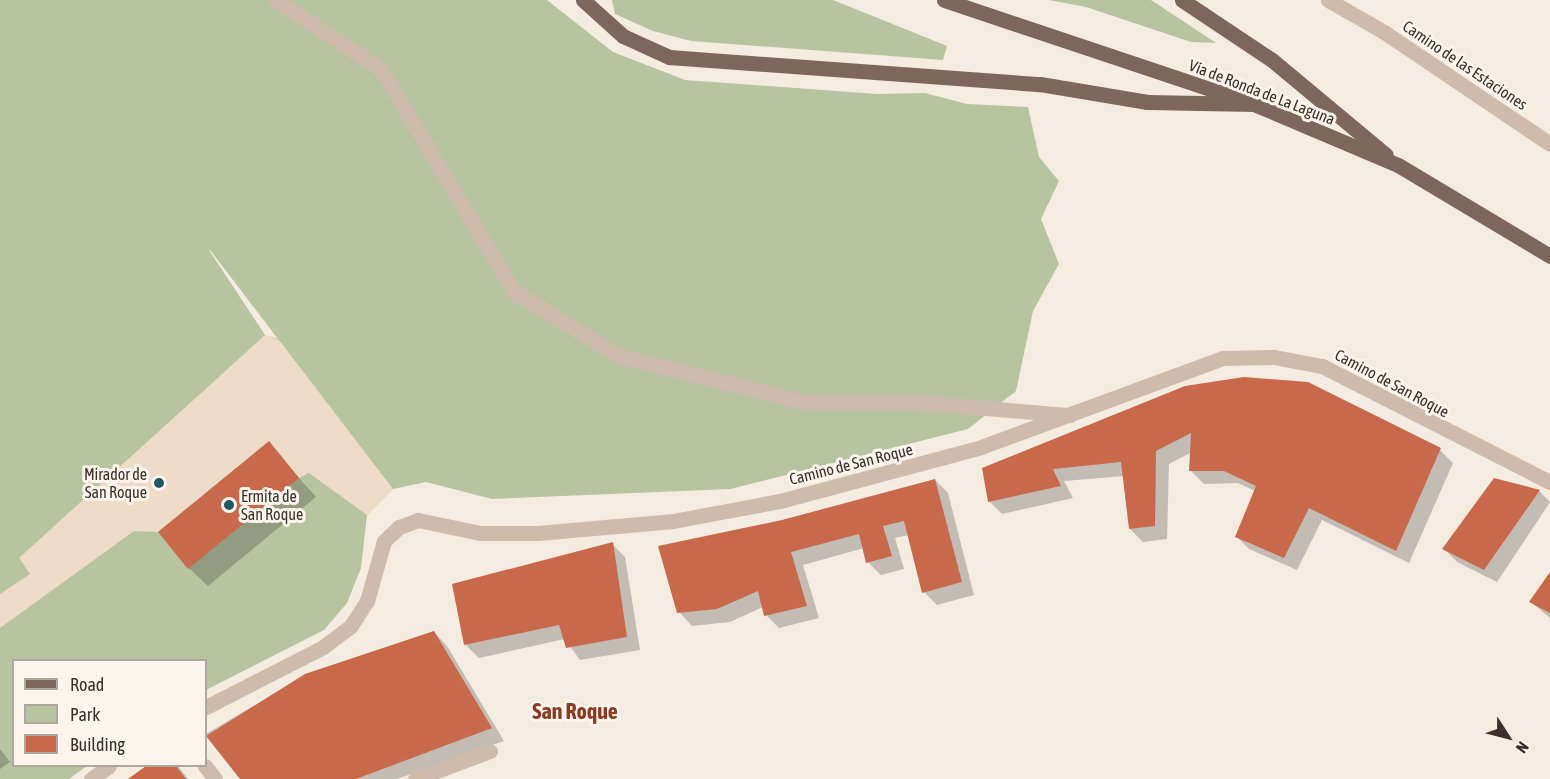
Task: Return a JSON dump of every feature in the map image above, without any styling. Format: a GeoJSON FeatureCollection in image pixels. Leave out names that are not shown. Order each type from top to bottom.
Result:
{"type":"FeatureCollection","features":[{"type":"Feature","properties":{"kind":"main road"},"geometry":{"type":"LineString","coordinates":[[583,0],[623,36],[669,57],[1040,84],[1147,102],[1254,104]]}},
{"type":"Feature","properties":{"kind":"main road","name":"Vía de Ronda de La Laguna"},"geometry":{"type":"LineString","coordinates":[[944,0],[1254,104],[1398,165],[1550,256]]}},
{"type":"Feature","properties":{"kind":"main road"},"geometry":{"type":"LineString","coordinates":[[1182,0],[1272,60],[1398,165]]}},
{"type":"Feature","properties":{"kind":"street"},"geometry":{"type":"LineString","coordinates":[[276,0],[381,69],[513,292],[619,356],[805,402],[916,402],[1069,415]]}},
{"type":"Feature","properties":{"kind":"street","name":"Camino de las Estaciones"},"geometry":{"type":"LineString","coordinates":[[1328,0],[1384,32],[1550,144]]}},
{"type":"Feature","properties":{"kind":"street","name":"Camino de San Roque"},"geometry":{"type":"LineString","coordinates":[[207,706],[323,647],[350,627],[367,602],[384,541],[399,526],[418,520],[480,533],[538,533],[673,521],[885,476],[1069,415],[1223,358],[1274,357],[1322,366],[1550,482]]}},
{"type":"Feature","properties":{"kind":"street"},"geometry":{"type":"LineString","coordinates":[[415,779],[490,751]]}},
{"type":"Feature","properties":{"kind":"street"},"geometry":{"type":"LineString","coordinates":[[91,779],[106,767]]}},
{"type":"Feature","properties":{"kind":"green space"},"geometry":{"type":"Polygon","coordinates":[[[0,0],[547,0],[613,52],[685,80],[877,94],[925,93],[967,104],[1028,107],[1039,157],[1059,181],[1041,219],[1059,264],[1033,311],[1016,391],[968,429],[730,489],[492,499],[426,482],[393,489],[367,515],[361,568],[347,603],[324,630],[207,689],[207,659],[12,659],[12,767],[86,767],[69,779],[0,779],[0,0]],[[209,250],[265,335],[278,339],[210,250],[209,250]]]}},
{"type":"Feature","properties":{"kind":"green space"},"geometry":{"type":"Polygon","coordinates":[[[612,0],[833,0],[947,46],[943,60],[691,41],[653,31],[615,14],[612,0]]]}},
{"type":"Feature","properties":{"kind":"green space"},"geometry":{"type":"Polygon","coordinates":[[[1049,0],[1151,0],[1216,43],[1191,42],[1086,7],[1049,0]]]}},
{"type":"Feature","properties":{"kind":"shaded area","name":"Mirador de San Roque"},"geometry":{"type":"Polygon","coordinates":[[[265,335],[279,340],[393,489],[367,515],[309,473],[299,478],[269,442],[158,532],[134,531],[0,628],[0,594],[30,574],[19,558],[265,335]]]}},
{"type":"Feature","properties":{"kind":"building"},"geometry":{"type":"Polygon","coordinates":[[[1244,377],[1308,382],[1441,448],[1396,551],[1309,508],[1284,558],[1235,537],[1256,486],[1224,471],[1189,471],[1191,433],[1156,451],[1155,526],[1129,529],[1121,462],[1053,469],[1061,486],[988,502],[982,468],[1185,386],[1244,377]]]}},
{"type":"Feature","properties":{"kind":"building","name":"Ermita de San Roque"},"geometry":{"type":"Polygon","coordinates":[[[269,441],[299,478],[188,569],[158,532],[269,441]]]}},
{"type":"Feature","properties":{"kind":"building"},"geometry":{"type":"Polygon","coordinates":[[[1494,478],[1540,490],[1484,570],[1442,549],[1494,478]]]}},
{"type":"Feature","properties":{"kind":"building"},"geometry":{"type":"Polygon","coordinates":[[[935,479],[962,582],[922,593],[904,521],[883,526],[892,556],[866,563],[859,534],[791,552],[807,606],[764,616],[758,591],[717,609],[677,613],[658,546],[782,520],[935,479]]]}},
{"type":"Feature","properties":{"kind":"building"},"geometry":{"type":"Polygon","coordinates":[[[613,542],[627,637],[566,648],[559,625],[464,645],[452,584],[613,542]]]}},
{"type":"Feature","properties":{"kind":"building"},"geometry":{"type":"Polygon","coordinates":[[[1550,572],[1550,613],[1529,602],[1550,572]]]}},
{"type":"Feature","properties":{"kind":"building"},"geometry":{"type":"Polygon","coordinates":[[[434,631],[492,728],[356,779],[240,779],[207,735],[305,674],[434,631]]]}},
{"type":"Feature","properties":{"kind":"building"},"geometry":{"type":"Polygon","coordinates":[[[145,767],[177,767],[186,779],[128,779],[145,767]]]}},
{"type":"Feature","properties":{"kind":"place","name":"Mirador de San Roque"},"geometry":{"type":"Point","coordinates":[159,483]}},
{"type":"Feature","properties":{"kind":"place","name":"Ermita de San Roque"},"geometry":{"type":"Point","coordinates":[229,505]}},
{"type":"Feature","properties":{"kind":"district","name":"San Roque"},"geometry":{"type":"Point","coordinates":[575,712]}}]}
